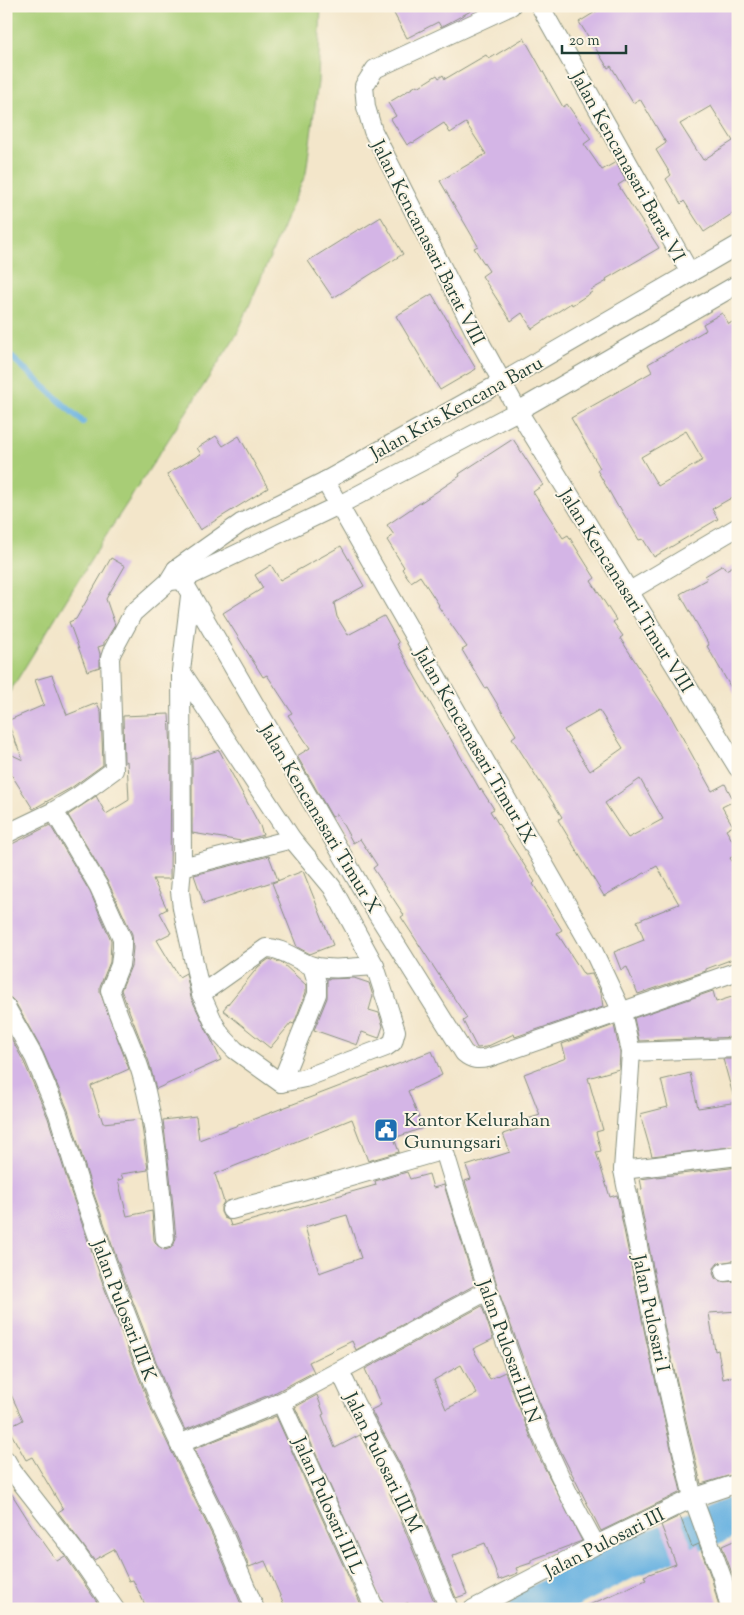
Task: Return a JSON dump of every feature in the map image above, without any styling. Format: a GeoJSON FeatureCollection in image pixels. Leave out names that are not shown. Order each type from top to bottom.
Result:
{"type":"FeatureCollection","features":[{"type":"Feature","properties":{"kind":"street","name":"Jalan Kencanasari Barat VIII"},"geometry":{"type":"LineString","coordinates":[[511,6],[375,70],[364,86],[366,107],[373,131],[478,340],[518,411]]}},
{"type":"Feature","properties":{"kind":"street","name":"Jalan Kencanasari Barat VI"},"geometry":{"type":"LineString","coordinates":[[540,6],[690,273]]}},
{"type":"Feature","properties":{"kind":"street","name":"Jalan Kris Kencana Baru"},"geometry":{"type":"LineString","coordinates":[[175,577],[241,523],[325,481],[502,382],[738,245]]}},
{"type":"Feature","properties":{"kind":"street","name":"Jalan Kris Kencana Baru"},"geometry":{"type":"LineString","coordinates":[[175,577],[339,506],[518,411],[738,284]]}},
{"type":"Feature","properties":{"kind":"street","name":"Jalan Kencanasari Timur VIII"},"geometry":{"type":"LineString","coordinates":[[518,411],[738,768]]}},
{"type":"Feature","properties":{"kind":"street","name":"Jalan Kencanasari Timur IX"},"geometry":{"type":"LineString","coordinates":[[325,481],[592,948],[622,1012]]}},
{"type":"Feature","properties":{"kind":"street"},"geometry":{"type":"LineString","coordinates":[[628,592],[738,527]]}},
{"type":"Feature","properties":{"kind":"street"},"geometry":{"type":"LineString","coordinates":[[6,834],[54,811],[114,770],[110,658],[137,607],[175,577]]}},
{"type":"Feature","properties":{"kind":"street","name":"Jalan Kencanasari Timur X"},"geometry":{"type":"LineString","coordinates":[[175,577],[190,596],[369,901],[464,1054],[476,1060],[488,1058],[622,1012]]}},
{"type":"Feature","properties":{"kind":"street"},"geometry":{"type":"LineString","coordinates":[[181,670],[292,840],[332,887],[375,966],[396,1031],[393,1042],[386,1046],[306,1078],[281,1083],[235,1050],[227,1042],[214,1023],[201,994],[180,891],[182,867],[181,670],[190,596]]}},
{"type":"Feature","properties":{"kind":"street"},"geometry":{"type":"LineString","coordinates":[[54,811],[99,887],[122,938],[120,965],[110,990],[142,1075],[157,1150],[165,1238]]}},
{"type":"Feature","properties":{"kind":"street"},"geometry":{"type":"LineString","coordinates":[[182,867],[292,840]]}},
{"type":"Feature","properties":{"kind":"street"},"geometry":{"type":"LineString","coordinates":[[201,994],[266,948],[274,949],[312,966],[335,968],[375,966]]}},
{"type":"Feature","properties":{"kind":"street"},"geometry":{"type":"LineString","coordinates":[[281,1083],[317,994],[317,983],[312,966]]}},
{"type":"Feature","properties":{"kind":"street"},"geometry":{"type":"LineString","coordinates":[[622,1012],[738,971]]}},
{"type":"Feature","properties":{"kind":"street","name":"Jalan Pulosari III K"},"geometry":{"type":"LineString","coordinates":[[6,1007],[34,1057],[58,1114],[81,1189],[113,1280],[162,1407],[223,1533],[255,1609]]}},
{"type":"Feature","properties":{"kind":"street","name":"Jalan Pulosari I"},"geometry":{"type":"LineString","coordinates":[[622,1012],[632,1052],[623,1170],[656,1337],[693,1498],[722,1577],[730,1609]]}},
{"type":"Feature","properties":{"kind":"street"},"geometry":{"type":"LineString","coordinates":[[632,1052],[738,1048]]}},
{"type":"Feature","properties":{"kind":"street","name":"Jalan Pulosari III N"},"geometry":{"type":"LineString","coordinates":[[231,1210],[444,1150],[487,1291],[540,1432],[596,1544]]}},
{"type":"Feature","properties":{"kind":"street"},"geometry":{"type":"LineString","coordinates":[[623,1170],[738,1156]]}},
{"type":"Feature","properties":{"kind":"street"},"geometry":{"type":"LineString","coordinates":[[179,1444],[281,1402],[487,1291]]}},
{"type":"Feature","properties":{"kind":"street","name":"Jalan Pulosari III M"},"geometry":{"type":"LineString","coordinates":[[340,1371],[396,1479],[450,1609]]}},
{"type":"Feature","properties":{"kind":"street","name":"Jalan Pulosari III L"},"geometry":{"type":"LineString","coordinates":[[281,1402],[375,1609]]}},
{"type":"Feature","properties":{"kind":"street"},"geometry":{"type":"LineString","coordinates":[[6,1460],[115,1609]]}},
{"type":"Feature","properties":{"kind":"street","name":"Jalan Pulosari III"},"geometry":{"type":"LineString","coordinates":[[473,1609],[596,1544],[693,1498],[738,1483]]}},
{"type":"Feature","properties":{"kind":"green space"},"geometry":{"type":"Polygon","coordinates":[[[6,6],[321,6],[318,82],[306,173],[237,334],[100,545],[6,698],[6,6]]]}},
{"type":"Feature","properties":{"kind":"building"},"geometry":{"type":"Polygon","coordinates":[[[390,6],[480,6],[441,27],[438,22],[407,38],[390,6]]]}},
{"type":"Feature","properties":{"kind":"building"},"geometry":{"type":"Polygon","coordinates":[[[605,6],[738,6],[738,210],[704,232],[684,201],[681,204],[666,179],[671,175],[656,150],[666,143],[640,99],[633,103],[611,66],[608,68],[579,22],[605,6]],[[711,106],[680,124],[703,160],[733,141],[711,106]]]}},
{"type":"Feature","properties":{"kind":"building"},"geometry":{"type":"Polygon","coordinates":[[[524,38],[563,107],[567,104],[591,139],[584,144],[602,170],[616,162],[626,180],[618,185],[659,248],[606,279],[607,281],[591,290],[592,292],[572,305],[571,303],[532,329],[522,313],[511,321],[482,276],[489,271],[474,248],[478,246],[440,181],[486,154],[466,123],[450,133],[444,123],[407,145],[391,119],[396,116],[388,103],[437,75],[439,78],[443,75],[445,79],[486,55],[489,59],[524,38]]]}},
{"type":"Feature","properties":{"kind":"building"},"geometry":{"type":"Polygon","coordinates":[[[381,217],[403,254],[333,298],[308,261],[381,217]]]}},
{"type":"Feature","properties":{"kind":"building"},"geometry":{"type":"Polygon","coordinates":[[[432,294],[476,369],[440,390],[396,316],[432,294]]]}},
{"type":"Feature","properties":{"kind":"building"},"geometry":{"type":"Polygon","coordinates":[[[722,313],[729,324],[738,318],[738,494],[712,509],[718,519],[654,557],[643,539],[639,540],[618,507],[597,470],[600,468],[571,418],[652,372],[648,364],[706,330],[703,324],[722,313]],[[686,431],[641,457],[658,486],[703,460],[686,431]]]}},
{"type":"Feature","properties":{"kind":"building"},"geometry":{"type":"Polygon","coordinates":[[[216,436],[223,446],[239,436],[268,488],[200,530],[167,474],[201,454],[197,448],[216,436]]]}},
{"type":"Feature","properties":{"kind":"building"},"geometry":{"type":"Polygon","coordinates":[[[513,439],[543,485],[533,492],[563,538],[568,535],[595,578],[591,581],[616,620],[613,622],[623,636],[620,638],[670,715],[712,791],[725,784],[734,801],[722,807],[733,826],[726,830],[738,850],[738,854],[730,858],[738,870],[738,957],[706,969],[706,971],[638,994],[627,967],[621,970],[614,952],[644,940],[637,921],[679,904],[657,866],[604,896],[558,820],[562,817],[512,738],[516,735],[462,650],[467,647],[438,606],[420,576],[411,582],[387,540],[394,535],[387,525],[460,476],[459,474],[513,439]],[[599,710],[564,730],[590,771],[623,748],[599,710]],[[640,779],[605,803],[628,838],[663,819],[640,779]]]}},
{"type":"Feature","properties":{"kind":"building"},"geometry":{"type":"Polygon","coordinates":[[[341,546],[364,586],[334,603],[337,617],[348,635],[384,616],[417,680],[480,790],[494,809],[490,811],[535,882],[533,884],[562,930],[557,933],[584,975],[592,974],[601,993],[603,1007],[515,1037],[514,1034],[486,1047],[477,1048],[463,1021],[467,1018],[401,917],[404,915],[373,868],[377,865],[360,839],[353,843],[337,814],[332,817],[297,756],[310,748],[288,715],[292,713],[267,675],[263,677],[223,613],[263,588],[255,575],[271,565],[280,580],[341,546]]]}},
{"type":"Feature","properties":{"kind":"building"},"geometry":{"type":"Polygon","coordinates":[[[111,558],[125,566],[106,599],[115,625],[104,641],[104,645],[98,647],[100,667],[87,671],[69,622],[76,619],[111,558]]]}},
{"type":"Feature","properties":{"kind":"building"},"geometry":{"type":"Polygon","coordinates":[[[738,563],[738,700],[680,594],[707,579],[705,576],[723,565],[726,570],[738,563]]]}},
{"type":"Feature","properties":{"kind":"building"},"geometry":{"type":"Polygon","coordinates":[[[52,675],[67,715],[97,703],[101,712],[103,765],[71,788],[33,809],[6,766],[6,752],[23,760],[7,721],[44,705],[35,680],[52,675]]]}},
{"type":"Feature","properties":{"kind":"building"},"geometry":{"type":"Polygon","coordinates":[[[169,714],[171,749],[170,879],[153,879],[167,909],[160,913],[171,933],[157,940],[179,977],[186,973],[191,998],[221,1060],[156,1089],[149,1062],[121,990],[131,966],[132,934],[108,882],[68,815],[96,796],[106,814],[129,800],[127,761],[124,763],[123,716],[169,714]]]}},
{"type":"Feature","properties":{"kind":"building"},"geometry":{"type":"Polygon","coordinates":[[[219,750],[263,835],[241,841],[192,833],[192,759],[219,750]]]}},
{"type":"Feature","properties":{"kind":"building"},"geometry":{"type":"Polygon","coordinates":[[[50,825],[90,892],[111,940],[110,962],[100,986],[100,992],[129,1069],[91,1086],[103,1123],[141,1119],[148,1170],[121,1174],[123,1179],[118,1180],[127,1216],[152,1211],[154,1240],[157,1245],[165,1250],[171,1248],[176,1238],[163,1120],[196,1116],[199,1140],[432,1051],[442,1075],[408,1091],[423,1128],[394,1138],[399,1152],[368,1161],[352,1119],[215,1174],[224,1202],[221,1212],[224,1218],[229,1220],[231,1226],[376,1185],[375,1181],[407,1172],[410,1179],[429,1174],[433,1188],[444,1185],[475,1285],[356,1350],[352,1341],[309,1362],[314,1372],[276,1392],[185,1430],[172,1403],[123,1276],[91,1186],[68,1110],[43,1052],[15,1002],[6,996],[6,847],[50,825]],[[347,1215],[305,1227],[319,1273],[361,1258],[347,1215]]]}},
{"type":"Feature","properties":{"kind":"building"},"geometry":{"type":"Polygon","coordinates":[[[269,856],[278,880],[204,904],[194,875],[269,856]]]}},
{"type":"Feature","properties":{"kind":"building"},"geometry":{"type":"Polygon","coordinates":[[[303,871],[333,945],[310,954],[297,947],[272,883],[303,871]]]}},
{"type":"Feature","properties":{"kind":"building"},"geometry":{"type":"Polygon","coordinates":[[[269,959],[282,963],[306,985],[306,992],[294,1024],[291,1023],[270,1048],[223,1010],[258,967],[269,959]]]}},
{"type":"Feature","properties":{"kind":"building"},"geometry":{"type":"Polygon","coordinates":[[[354,978],[369,983],[373,996],[369,1010],[379,1013],[383,1026],[379,1038],[362,1032],[357,1045],[314,1030],[327,998],[327,979],[354,978]]]}},
{"type":"Feature","properties":{"kind":"building"},"geometry":{"type":"Polygon","coordinates":[[[713,991],[716,1002],[738,995],[738,1037],[639,1041],[634,1018],[713,991]]]}},
{"type":"Feature","properties":{"kind":"building"},"geometry":{"type":"Polygon","coordinates":[[[614,1025],[620,1053],[619,1069],[588,1078],[603,1130],[596,1132],[601,1151],[596,1152],[610,1197],[617,1195],[646,1339],[681,1492],[601,1531],[558,1446],[537,1397],[501,1298],[465,1181],[471,1179],[466,1166],[510,1152],[503,1134],[523,1127],[521,1121],[540,1115],[524,1074],[566,1058],[562,1044],[614,1025]]]}},
{"type":"Feature","properties":{"kind":"building"},"geometry":{"type":"Polygon","coordinates":[[[6,1029],[24,1062],[48,1118],[103,1284],[152,1411],[213,1537],[243,1609],[147,1609],[133,1580],[129,1581],[114,1549],[94,1560],[58,1512],[63,1509],[32,1457],[26,1460],[8,1428],[23,1420],[6,1384],[6,1029]]]}},
{"type":"Feature","properties":{"kind":"building"},"geometry":{"type":"Polygon","coordinates":[[[723,1059],[738,1059],[738,1094],[733,1095],[723,1059]]]}},
{"type":"Feature","properties":{"kind":"building"},"geometry":{"type":"Polygon","coordinates":[[[690,1073],[698,1108],[738,1102],[738,1146],[652,1156],[640,1114],[668,1107],[661,1080],[690,1073]]]}},
{"type":"Feature","properties":{"kind":"building"},"geometry":{"type":"Polygon","coordinates":[[[738,1167],[738,1260],[718,1263],[713,1273],[715,1278],[721,1282],[738,1281],[738,1311],[709,1313],[715,1351],[718,1350],[723,1379],[738,1375],[738,1473],[701,1484],[666,1335],[638,1190],[642,1189],[640,1179],[738,1167]]]}},
{"type":"Feature","properties":{"kind":"building"},"geometry":{"type":"Polygon","coordinates":[[[482,1306],[493,1339],[473,1349],[490,1379],[505,1372],[538,1455],[582,1541],[531,1560],[531,1563],[516,1568],[518,1573],[499,1580],[485,1543],[452,1556],[467,1594],[456,1598],[406,1475],[371,1410],[381,1405],[365,1369],[482,1306]],[[461,1365],[434,1380],[446,1409],[477,1394],[461,1365]]]}},
{"type":"Feature","properties":{"kind":"building"},"geometry":{"type":"Polygon","coordinates":[[[317,1395],[324,1414],[322,1415],[335,1448],[360,1435],[386,1484],[437,1609],[410,1609],[408,1603],[393,1609],[385,1609],[295,1407],[317,1395]]]}},
{"type":"Feature","properties":{"kind":"building"},"geometry":{"type":"Polygon","coordinates":[[[276,1416],[363,1609],[286,1609],[265,1561],[249,1567],[233,1528],[194,1449],[276,1416]]]}},
{"type":"Feature","properties":{"kind":"building"},"geometry":{"type":"Polygon","coordinates":[[[6,1485],[57,1561],[65,1556],[99,1605],[94,1609],[6,1609],[6,1485]]]}},
{"type":"Feature","properties":{"kind":"building"},"geometry":{"type":"Polygon","coordinates":[[[680,1516],[692,1547],[699,1544],[719,1607],[714,1609],[580,1609],[646,1580],[644,1576],[676,1564],[661,1525],[680,1516]]]}},
{"type":"Feature","properties":{"kind":"building"},"geometry":{"type":"Polygon","coordinates":[[[738,1539],[738,1596],[722,1546],[738,1539]]]}},
{"type":"Feature","properties":{"kind":"waterway"},"geometry":{"type":"LineString","coordinates":[[6,352],[83,422]]}},
{"type":"Feature","properties":{"kind":"waterway"},"geometry":{"type":"LineString","coordinates":[[529,1609],[626,1560],[738,1515]]}},
{"type":"Feature","properties":{"kind":"place","name":"Kantor Kelurahan Gunungsari"},"geometry":{"type":"Point","coordinates":[386,1130]}}]}
